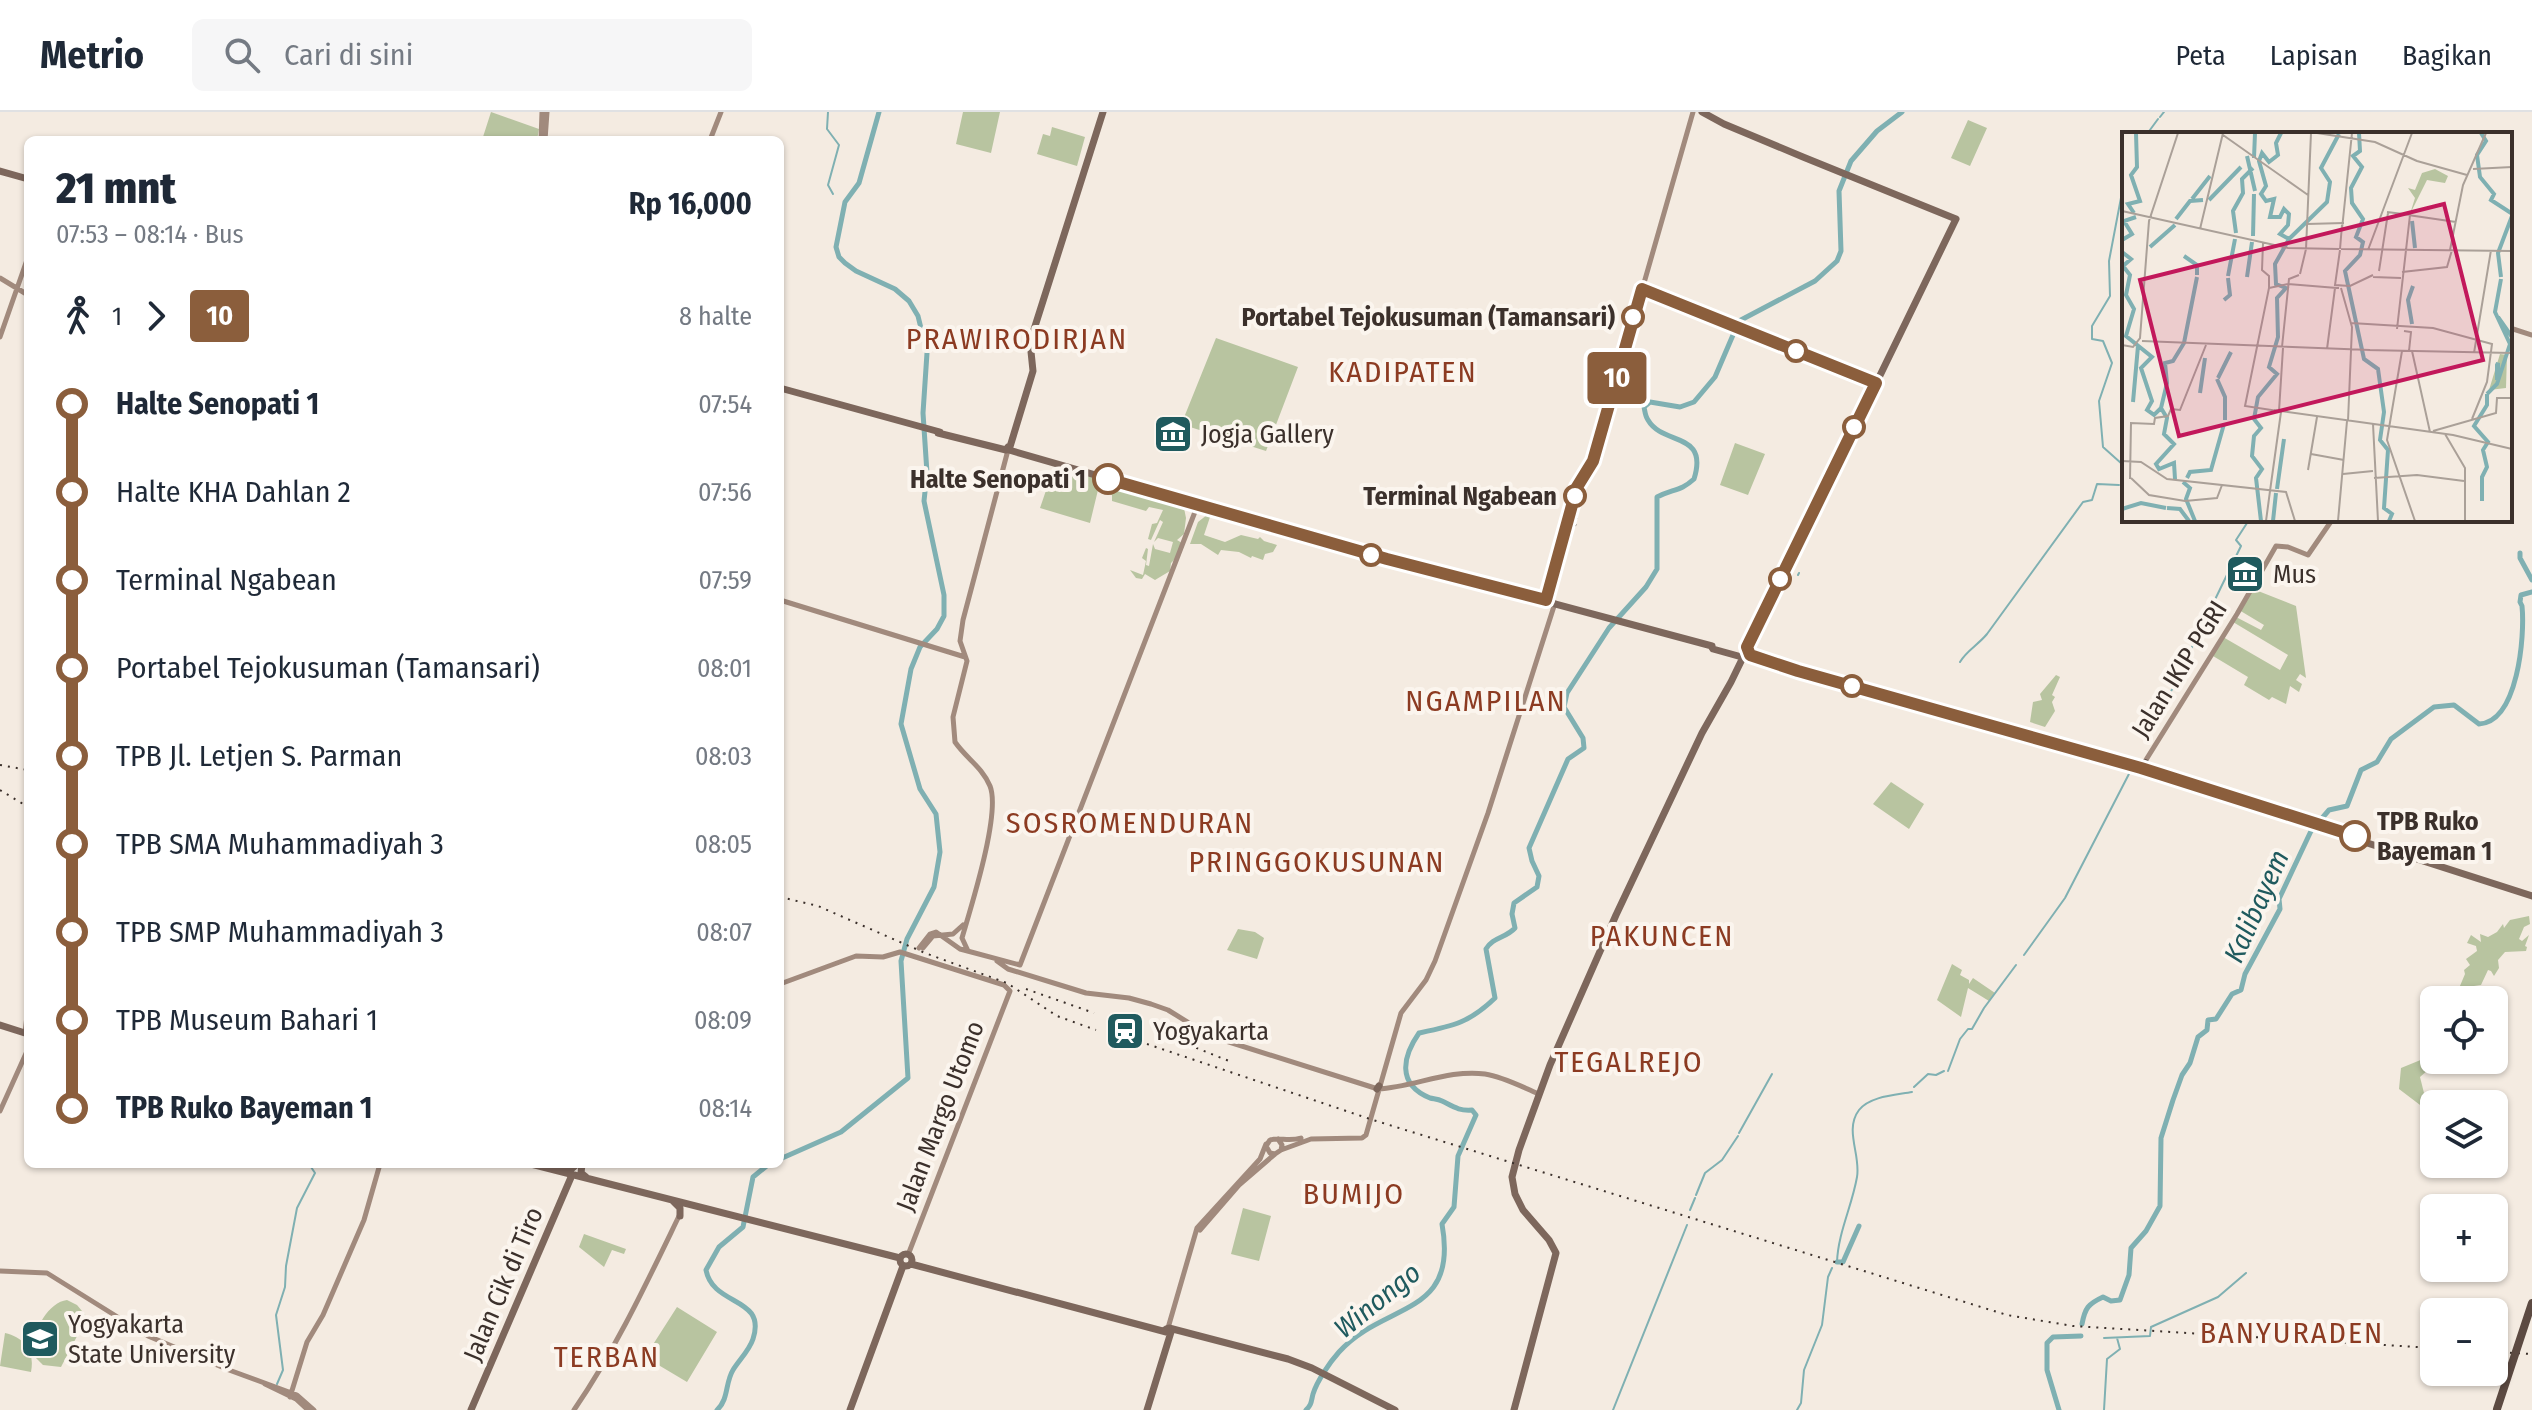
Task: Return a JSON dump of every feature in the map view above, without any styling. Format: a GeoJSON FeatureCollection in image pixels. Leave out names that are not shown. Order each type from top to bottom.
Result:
{"type":"FeatureCollection","features":[{"type":"Feature","properties":{"kind":"highway"},"geometry":{"type":"LineString","coordinates":[[2499,1410],[2532,1303]]}},
{"type":"Feature","properties":{"kind":"highway"},"geometry":{"type":"LineString","coordinates":[[2499,1410],[2532,1315]]}},
{"type":"Feature","properties":{"kind":"main road"},"geometry":{"type":"LineString","coordinates":[[543,136],[544,112]]}},
{"type":"Feature","properties":{"kind":"main road"},"geometry":{"type":"LineString","coordinates":[[712,136],[721,112]]}},
{"type":"Feature","properties":{"kind":"main road"},"geometry":{"type":"LineString","coordinates":[[969,952],[962,938],[988,838],[993,798],[991,788],[978,766],[953,739],[953,717],[967,664],[961,654],[961,635],[971,585],[1032,367],[1030,343],[1103,112]]}},
{"type":"Feature","properties":{"kind":"main road"},"geometry":{"type":"LineString","coordinates":[[1546,600],[1577,487],[1593,461],[1694,112]]}},
{"type":"Feature","properties":{"kind":"main road"},"geometry":{"type":"LineString","coordinates":[[1514,1410],[1556,1253],[1523,1210],[1514,1189],[1527,1129],[1539,1094],[1621,903],[1954,218],[1705,112]]}},
{"type":"Feature","properties":{"kind":"main road"},"geometry":{"type":"LineString","coordinates":[[0,171],[24,178]]}},
{"type":"Feature","properties":{"kind":"main road"},"geometry":{"type":"LineString","coordinates":[[0,337],[24,268]]}},
{"type":"Feature","properties":{"kind":"main road"},"geometry":{"type":"LineString","coordinates":[[0,278],[24,292]]}},
{"type":"Feature","properties":{"kind":"main road"},"geometry":{"type":"LineString","coordinates":[[2512,329],[2532,335]]}},
{"type":"Feature","properties":{"kind":"main road"},"geometry":{"type":"LineString","coordinates":[[1011,449],[1032,367]]}},
{"type":"Feature","properties":{"kind":"main road"},"geometry":{"type":"LineString","coordinates":[[784,389],[872,415],[1011,449],[1387,559],[1546,600],[2142,768],[2532,894]]}},
{"type":"Feature","properties":{"kind":"main road"},"geometry":{"type":"LineString","coordinates":[[945,936],[957,948],[1020,965],[1198,504]]}},
{"type":"Feature","properties":{"kind":"main road","name":"Jalan IKIP PGRI"},"geometry":{"type":"LineString","coordinates":[[2142,768],[2276,546],[2308,555],[2331,522]]}},
{"type":"Feature","properties":{"kind":"main road"},"geometry":{"type":"LineString","coordinates":[[784,601],[961,654]]}},
{"type":"Feature","properties":{"kind":"main road"},"geometry":{"type":"LineString","coordinates":[[1169,1330],[1197,1228],[1260,1159],[1266,1144],[1272,1139],[1288,1141],[1361,1133],[1365,1130],[1401,1013],[1426,980],[1435,961],[1488,813],[1555,603]]}},
{"type":"Feature","properties":{"kind":"main road"},"geometry":{"type":"LineString","coordinates":[[913,958],[933,936],[958,931],[966,920]]}},
{"type":"Feature","properties":{"kind":"main road"},"geometry":{"type":"LineString","coordinates":[[784,982],[856,956],[883,957],[900,952],[1010,991]]}},
{"type":"Feature","properties":{"kind":"main road"},"geometry":{"type":"LineString","coordinates":[[996,960],[1017,972],[1088,994],[1135,999],[1166,1009],[1210,1036],[1378,1088],[1405,1086],[1461,1074],[1486,1074],[1539,1094]]}},
{"type":"Feature","properties":{"kind":"main road","name":"Jalan Margo Utomo"},"geometry":{"type":"LineString","coordinates":[[905,1262],[1010,991]]}},
{"type":"Feature","properties":{"kind":"main road","name":"Jalan Margo Utomo"},"geometry":{"type":"LineString","coordinates":[[1003,1016],[1010,991]]}},
{"type":"Feature","properties":{"kind":"main road"},"geometry":{"type":"LineString","coordinates":[[0,1027],[24,1034]]}},
{"type":"Feature","properties":{"kind":"main road"},"geometry":{"type":"LineString","coordinates":[[0,1119],[24,1058]]}},
{"type":"Feature","properties":{"kind":"main road"},"geometry":{"type":"LineString","coordinates":[[3,1107],[24,1065]]}},
{"type":"Feature","properties":{"kind":"main road"},"geometry":{"type":"LineString","coordinates":[[1146,1410],[1199,1230],[1239,1185],[1278,1152],[1311,1139],[1364,1137],[1378,1088]]}},
{"type":"Feature","properties":{"kind":"main road"},"geometry":{"type":"LineString","coordinates":[[1278,1139],[1281,1143],[1278,1152]]}},
{"type":"Feature","properties":{"kind":"main road"},"geometry":{"type":"LineString","coordinates":[[1266,1144],[1268,1151],[1278,1152]]}},
{"type":"Feature","properties":{"kind":"main road"},"geometry":{"type":"LineString","coordinates":[[290,1394],[307,1342],[364,1220],[379,1168]]}},
{"type":"Feature","properties":{"kind":"main road"},"geometry":{"type":"LineString","coordinates":[[546,1168],[570,1179],[588,1179],[687,1207]]}},
{"type":"Feature","properties":{"kind":"main road"},"geometry":{"type":"LineString","coordinates":[[557,1171],[573,1168]]}},
{"type":"Feature","properties":{"kind":"main road"},"geometry":{"type":"LineString","coordinates":[[570,1179],[577,1168]]}},
{"type":"Feature","properties":{"kind":"main road"},"geometry":{"type":"LineString","coordinates":[[580,1168],[588,1179]]}},
{"type":"Feature","properties":{"kind":"main road","name":"Jalan Cik di Tiro"},"geometry":{"type":"LineString","coordinates":[[472,1410],[570,1179]]}},
{"type":"Feature","properties":{"kind":"main road"},"geometry":{"type":"LineString","coordinates":[[671,1200],[679,1206],[727,1214],[1281,1357],[1395,1410]]}},
{"type":"Feature","properties":{"kind":"main road"},"geometry":{"type":"LineString","coordinates":[[574,1410],[600,1369],[687,1207]]}},
{"type":"Feature","properties":{"kind":"main road"},"geometry":{"type":"LineString","coordinates":[[850,1410],[905,1262]]}},
{"type":"Feature","properties":{"kind":"main road"},"geometry":{"type":"LineString","coordinates":[[0,1271],[47,1273],[148,1336],[300,1396],[311,1410]]}},
{"type":"Feature","properties":{"kind":"main road"},"geometry":{"type":"LineString","coordinates":[[1220,1343],[1311,1370]]}},
{"type":"Feature","properties":{"kind":"main road"},"geometry":{"type":"LineString","coordinates":[[1281,1357],[1292,1353],[1298,1363]]}},
{"type":"Feature","properties":{"kind":"main road"},"geometry":{"type":"LineString","coordinates":[[1331,1379],[1387,1410]]}},
{"type":"Feature","properties":{"kind":"green space"},"geometry":{"type":"Polygon","coordinates":[[[491,112],[539,129],[538,136],[483,136],[491,112]]]}},
{"type":"Feature","properties":{"kind":"green space"},"geometry":{"type":"Polygon","coordinates":[[[963,112],[1000,112],[991,153],[956,144],[963,112]]]}},
{"type":"Feature","properties":{"kind":"green space"},"geometry":{"type":"Polygon","coordinates":[[[1968,120],[1987,128],[1970,166],[1951,158],[1968,120]]]}},
{"type":"Feature","properties":{"kind":"green space"},"geometry":{"type":"Polygon","coordinates":[[[1052,127],[1085,137],[1077,166],[1037,154],[1043,134],[1050,136],[1052,127]]]}},
{"type":"Feature","properties":{"kind":"green space"},"geometry":{"type":"Polygon","coordinates":[[[1216,338],[1298,367],[1266,451],[1190,427],[1185,415],[1216,338]]]}},
{"type":"Feature","properties":{"kind":"green space"},"geometry":{"type":"Polygon","coordinates":[[[1735,443],[1765,454],[1748,495],[1720,485],[1735,443]]]}},
{"type":"Feature","properties":{"kind":"green space"},"geometry":{"type":"Polygon","coordinates":[[[1058,467],[1183,503],[1186,518],[1184,534],[1177,540],[1182,543],[1170,571],[1155,580],[1145,574],[1142,579],[1136,578],[1130,570],[1143,575],[1146,561],[1142,558],[1148,549],[1146,565],[1149,566],[1153,544],[1155,549],[1170,553],[1173,542],[1158,538],[1154,542],[1163,522],[1160,520],[1151,540],[1148,539],[1152,524],[1157,523],[1163,510],[1149,507],[1146,511],[1112,501],[1112,495],[1098,490],[1090,523],[1040,508],[1053,470],[1058,467]]]}},
{"type":"Feature","properties":{"kind":"green space"},"geometry":{"type":"Polygon","coordinates":[[[1212,511],[1204,535],[1225,542],[1241,535],[1260,537],[1277,545],[1273,552],[1265,554],[1263,560],[1221,550],[1218,555],[1201,544],[1190,544],[1198,522],[1212,511]]]}},
{"type":"Feature","properties":{"kind":"green space"},"geometry":{"type":"Polygon","coordinates":[[[2253,589],[2296,606],[2306,678],[2300,674],[2296,680],[2302,684],[2299,692],[2290,686],[2286,704],[2272,697],[2269,700],[2244,685],[2248,677],[2213,656],[2223,637],[2280,670],[2288,655],[2233,622],[2236,617],[2261,630],[2264,625],[2239,610],[2253,589]]]}},
{"type":"Feature","properties":{"kind":"green space"},"geometry":{"type":"Polygon","coordinates":[[[2056,675],[2060,677],[2052,695],[2055,697],[2052,702],[2055,711],[2045,727],[2030,722],[2033,702],[2042,700],[2040,694],[2056,675]]]}},
{"type":"Feature","properties":{"kind":"green space"},"geometry":{"type":"Polygon","coordinates":[[[1891,782],[1924,804],[1909,829],[1873,804],[1891,782]]]}},
{"type":"Feature","properties":{"kind":"green space"},"geometry":{"type":"Polygon","coordinates":[[[2529,916],[2530,924],[2524,927],[2519,939],[2522,941],[2529,935],[2526,951],[2505,952],[2498,960],[2499,968],[2494,976],[2488,970],[2481,985],[2460,986],[2464,970],[2470,965],[2466,959],[2477,951],[2476,946],[2467,943],[2471,935],[2481,942],[2480,934],[2488,937],[2503,924],[2504,928],[2510,920],[2529,916]]]}},
{"type":"Feature","properties":{"kind":"green space"},"geometry":{"type":"Polygon","coordinates":[[[1238,929],[1255,932],[1264,938],[1257,959],[1227,950],[1238,929]]]}},
{"type":"Feature","properties":{"kind":"green space"},"geometry":{"type":"Polygon","coordinates":[[[1952,964],[1962,970],[1960,975],[1969,980],[1969,984],[1973,978],[1995,993],[1989,1001],[1968,988],[1961,1017],[1937,1000],[1952,964]]]}},
{"type":"Feature","properties":{"kind":"green space"},"geometry":{"type":"Polygon","coordinates":[[[2420,1060],[2420,1074],[2423,1074],[2420,1077],[2423,1090],[2420,1090],[2420,1105],[2399,1089],[2401,1068],[2420,1060]]]}},
{"type":"Feature","properties":{"kind":"green space"},"geometry":{"type":"Polygon","coordinates":[[[1243,1208],[1271,1216],[1259,1261],[1231,1254],[1243,1208]]]}},
{"type":"Feature","properties":{"kind":"green space"},"geometry":{"type":"Polygon","coordinates":[[[584,1234],[626,1249],[624,1254],[612,1250],[604,1267],[579,1247],[584,1234]]]}},
{"type":"Feature","properties":{"kind":"green space"},"geometry":{"type":"Polygon","coordinates":[[[67,1300],[77,1305],[87,1317],[61,1367],[43,1365],[34,1356],[37,1330],[53,1307],[67,1300]]]}},
{"type":"Feature","properties":{"kind":"green space"},"geometry":{"type":"Polygon","coordinates":[[[677,1307],[717,1332],[687,1382],[645,1357],[677,1307]]]}},
{"type":"Feature","properties":{"kind":"green space"},"geometry":{"type":"Polygon","coordinates":[[[5,1333],[27,1346],[31,1372],[0,1366],[5,1333]]]}},
{"type":"Feature","properties":{"kind":"waterway"},"geometry":{"type":"LineString","coordinates":[[828,112],[827,129],[839,145],[828,185],[833,194]]}},
{"type":"Feature","properties":{"kind":"waterway"},"geometry":{"type":"LineString","coordinates":[[784,1157],[841,1132],[908,1078],[901,961],[907,939],[934,887],[940,852],[936,814],[920,789],[901,724],[911,669],[920,647],[937,629],[944,616],[944,595],[924,501],[927,473],[923,413],[927,353],[918,316],[909,301],[895,289],[845,263],[836,247],[845,202],[859,183],[879,112]]}},
{"type":"Feature","properties":{"kind":"waterway","name":"Winongo"},"geometry":{"type":"LineString","coordinates":[[1306,1410],[1321,1378],[1339,1352],[1357,1336],[1414,1304],[1429,1292],[1440,1276],[1444,1254],[1442,1224],[1454,1207],[1458,1156],[1476,1115],[1472,1110],[1457,1108],[1419,1092],[1407,1077],[1406,1060],[1419,1033],[1460,1022],[1495,998],[1486,949],[1515,928],[1512,914],[1514,903],[1537,887],[1539,876],[1529,848],[1568,759],[1584,748],[1583,738],[1564,707],[1567,693],[1609,628],[1646,587],[1657,569],[1657,497],[1681,488],[1694,479],[1697,464],[1695,453],[1690,446],[1655,428],[1647,418],[1644,407],[1650,402],[1680,407],[1694,402],[1715,377],[1739,321],[1815,281],[1837,261],[1841,251],[1839,191],[1851,161],[1877,131],[1902,112]]}},
{"type":"Feature","properties":{"kind":"waterway"},"geometry":{"type":"LineString","coordinates":[[2160,117],[2164,112]]}},
{"type":"Feature","properties":{"kind":"waterway"},"geometry":{"type":"LineString","coordinates":[[2148,132],[2158,119]]}},
{"type":"Feature","properties":{"kind":"waterway"},"geometry":{"type":"LineString","coordinates":[[2122,193],[2109,261],[2110,296],[2092,326],[2092,339],[2103,341],[2112,363],[2099,401],[2103,447],[2122,464]]}},
{"type":"Feature","properties":{"kind":"waterway"},"geometry":{"type":"LineString","coordinates":[[2121,483],[2122,464]]}},
{"type":"Feature","properties":{"kind":"waterway"},"geometry":{"type":"LineString","coordinates":[[1960,662],[1987,634],[2083,502],[2092,500],[2097,484],[2119,485]]}},
{"type":"Feature","properties":{"kind":"waterway"},"geometry":{"type":"LineString","coordinates":[[2174,684],[2241,546],[2236,540],[2248,522]]}},
{"type":"Feature","properties":{"kind":"waterway","name":"Kalibayem"},"geometry":{"type":"LineString","coordinates":[[2520,553],[2532,580]]}},
{"type":"Feature","properties":{"kind":"waterway","name":"Kalibayem"},"geometry":{"type":"LineString","coordinates":[[2082,1324],[2086,1310],[2094,1302],[2103,1297],[2111,1301],[2120,1300],[2129,1275],[2131,1248],[2146,1231],[2160,1206],[2161,1138],[2182,1075],[2190,1063],[2198,1037],[2207,1030],[2208,1020],[2216,1019],[2232,994],[2241,990],[2245,974],[2280,909],[2279,899],[2311,831],[2329,810],[2347,806],[2361,770],[2377,762],[2391,739],[2434,707],[2454,705],[2479,724],[2492,720],[2503,709],[2511,694],[2520,656],[2523,620],[2521,595],[2532,592]]}},
{"type":"Feature","properties":{"kind":"waterway"},"geometry":{"type":"LineString","coordinates":[[2166,699],[2173,688]]}},
{"type":"Feature","properties":{"kind":"waterway"},"geometry":{"type":"LineString","coordinates":[[2024,955],[2065,898],[2131,770]]}},
{"type":"Feature","properties":{"kind":"waterway"},"geometry":{"type":"LineString","coordinates":[[1948,1071],[1960,1039],[1968,1029],[1972,1029],[2016,965]]}},
{"type":"Feature","properties":{"kind":"waterway"},"geometry":{"type":"LineString","coordinates":[[1914,1087],[1928,1074],[1936,1075],[1944,1071]]}},
{"type":"Feature","properties":{"kind":"waterway"},"geometry":{"type":"LineString","coordinates":[[1739,1133],[1772,1074]]}},
{"type":"Feature","properties":{"kind":"waterway"},"geometry":{"type":"LineString","coordinates":[[1837,1262],[1857,1177],[1853,1134],[1855,1118],[1859,1110],[1870,1102],[1912,1092]]}},
{"type":"Feature","properties":{"kind":"waterway"},"geometry":{"type":"LineString","coordinates":[[1696,1195],[1705,1173],[1722,1160],[1738,1136]]}},
{"type":"Feature","properties":{"kind":"waterway"},"geometry":{"type":"LineString","coordinates":[[277,1384],[283,1370],[276,1315],[285,1287],[297,1208],[315,1173],[312,1168]]}},
{"type":"Feature","properties":{"kind":"waterway"},"geometry":{"type":"LineString","coordinates":[[717,1410],[733,1370],[753,1339],[755,1325],[753,1315],[718,1290],[706,1270],[719,1247],[743,1227],[753,1177],[764,1168]]}},
{"type":"Feature","properties":{"kind":"waterway"},"geometry":{"type":"LineString","coordinates":[[1690,1210],[1695,1198]]}},
{"type":"Feature","properties":{"kind":"waterway"},"geometry":{"type":"LineString","coordinates":[[1613,1410],[1687,1225]]}},
{"type":"Feature","properties":{"kind":"waterway"},"geometry":{"type":"LineString","coordinates":[[1837,1262],[1843,1262],[1859,1226]]}},
{"type":"Feature","properties":{"kind":"waterway"},"geometry":{"type":"LineString","coordinates":[[1797,1410],[1801,1403],[1804,1370],[1822,1325],[1832,1268]]}},
{"type":"Feature","properties":{"kind":"waterway"},"geometry":{"type":"LineString","coordinates":[[2104,1338],[2150,1336],[2151,1327],[2218,1297],[2246,1273]]}},
{"type":"Feature","properties":{"kind":"waterway","name":"Kalibayem"},"geometry":{"type":"LineString","coordinates":[[2059,1410],[2047,1370],[2047,1343],[2053,1337],[2081,1336]]}},
{"type":"Feature","properties":{"kind":"waterway"},"geometry":{"type":"LineString","coordinates":[[2104,1410],[2107,1359],[2120,1349],[2117,1338]]}},
{"type":"Feature","properties":{"kind":"railway"},"geometry":{"type":"LineString","coordinates":[[1575,526],[1577,518]]}},
{"type":"Feature","properties":{"kind":"railway"},"geometry":{"type":"LineString","coordinates":[[0,765],[24,769]]}},
{"type":"Feature","properties":{"kind":"railway"},"geometry":{"type":"LineString","coordinates":[[0,790],[24,805]]}},
{"type":"Feature","properties":{"kind":"railway"},"geometry":{"type":"LineString","coordinates":[[784,898],[818,906],[925,953],[1007,983],[1057,1016],[1096,1030]]}},
{"type":"Feature","properties":{"kind":"railway"},"geometry":{"type":"LineString","coordinates":[[1026,989],[1094,1013]]}},
{"type":"Feature","properties":{"kind":"railway"},"geometry":{"type":"LineString","coordinates":[[1174,1039],[1229,1061]]}},
{"type":"Feature","properties":{"kind":"railway"},"geometry":{"type":"LineString","coordinates":[[1147,1044],[1373,1120],[2007,1315],[2073,1326],[2420,1347]]}},
{"type":"Feature","properties":{"kind":"railway"},"geometry":{"type":"LineString","coordinates":[[2508,1353],[2532,1354]]}},
{"type":"Feature","properties":{"kind":"bus line","name":"10"},"geometry":{"type":"LineString","coordinates":[[1108,479],[1387,559],[1546,600],[1577,487],[1593,461],[1642,289],[1876,383],[1747,647],[1750,655],[2195,784],[2355,836]]}},
{"type":"Feature","properties":{"kind":"place","name":"Portabel Tejokusuman (Tamansari)"},"geometry":{"type":"Point","coordinates":[1633,317]}},
{"type":"Feature","properties":{"kind":"place","name":"Jogja Gallery"},"geometry":{"type":"Point","coordinates":[1173,434]}},
{"type":"Feature","properties":{"kind":"place","name":"Halte Senopati 1"},"geometry":{"type":"Point","coordinates":[1108,479]}},
{"type":"Feature","properties":{"kind":"place","name":"Terminal Ngabean"},"geometry":{"type":"Point","coordinates":[1575,496]}},
{"type":"Feature","properties":{"kind":"place","name":"Mus"},"geometry":{"type":"Point","coordinates":[2245,574]}},
{"type":"Feature","properties":{"kind":"place","name":"TPB Ruko Bayeman 1"},"geometry":{"type":"Point","coordinates":[2355,836]}},
{"type":"Feature","properties":{"kind":"place","name":"Yogyakarta"},"geometry":{"type":"Point","coordinates":[1125,1031]}},
{"type":"Feature","properties":{"kind":"place","name":"Yogyakarta State University"},"geometry":{"type":"Point","coordinates":[40,1339]}},
{"type":"Feature","properties":{"kind":"district","name":"PRAWIRODIRJAN"},"geometry":{"type":"Point","coordinates":[1017,339]}},
{"type":"Feature","properties":{"kind":"district","name":"KADIPATEN"},"geometry":{"type":"Point","coordinates":[1403,372]}},
{"type":"Feature","properties":{"kind":"district","name":"NGAMPILAN"},"geometry":{"type":"Point","coordinates":[1486,701]}},
{"type":"Feature","properties":{"kind":"district","name":"SOSROMENDURAN"},"geometry":{"type":"Point","coordinates":[1130,823]}},
{"type":"Feature","properties":{"kind":"district","name":"PRINGGOKUSUNAN"},"geometry":{"type":"Point","coordinates":[1317,862]}},
{"type":"Feature","properties":{"kind":"district","name":"PAKUNCEN"},"geometry":{"type":"Point","coordinates":[1662,936]}},
{"type":"Feature","properties":{"kind":"district","name":"TEGALREJO"},"geometry":{"type":"Point","coordinates":[1629,1062]}},
{"type":"Feature","properties":{"kind":"district","name":"BUMIJO"},"geometry":{"type":"Point","coordinates":[1354,1194]}},
{"type":"Feature","properties":{"kind":"district","name":"BANYURADEN"},"geometry":{"type":"Point","coordinates":[2292,1333]}},
{"type":"Feature","properties":{"kind":"district","name":"TERBAN"},"geometry":{"type":"Point","coordinates":[607,1357]}}]}
